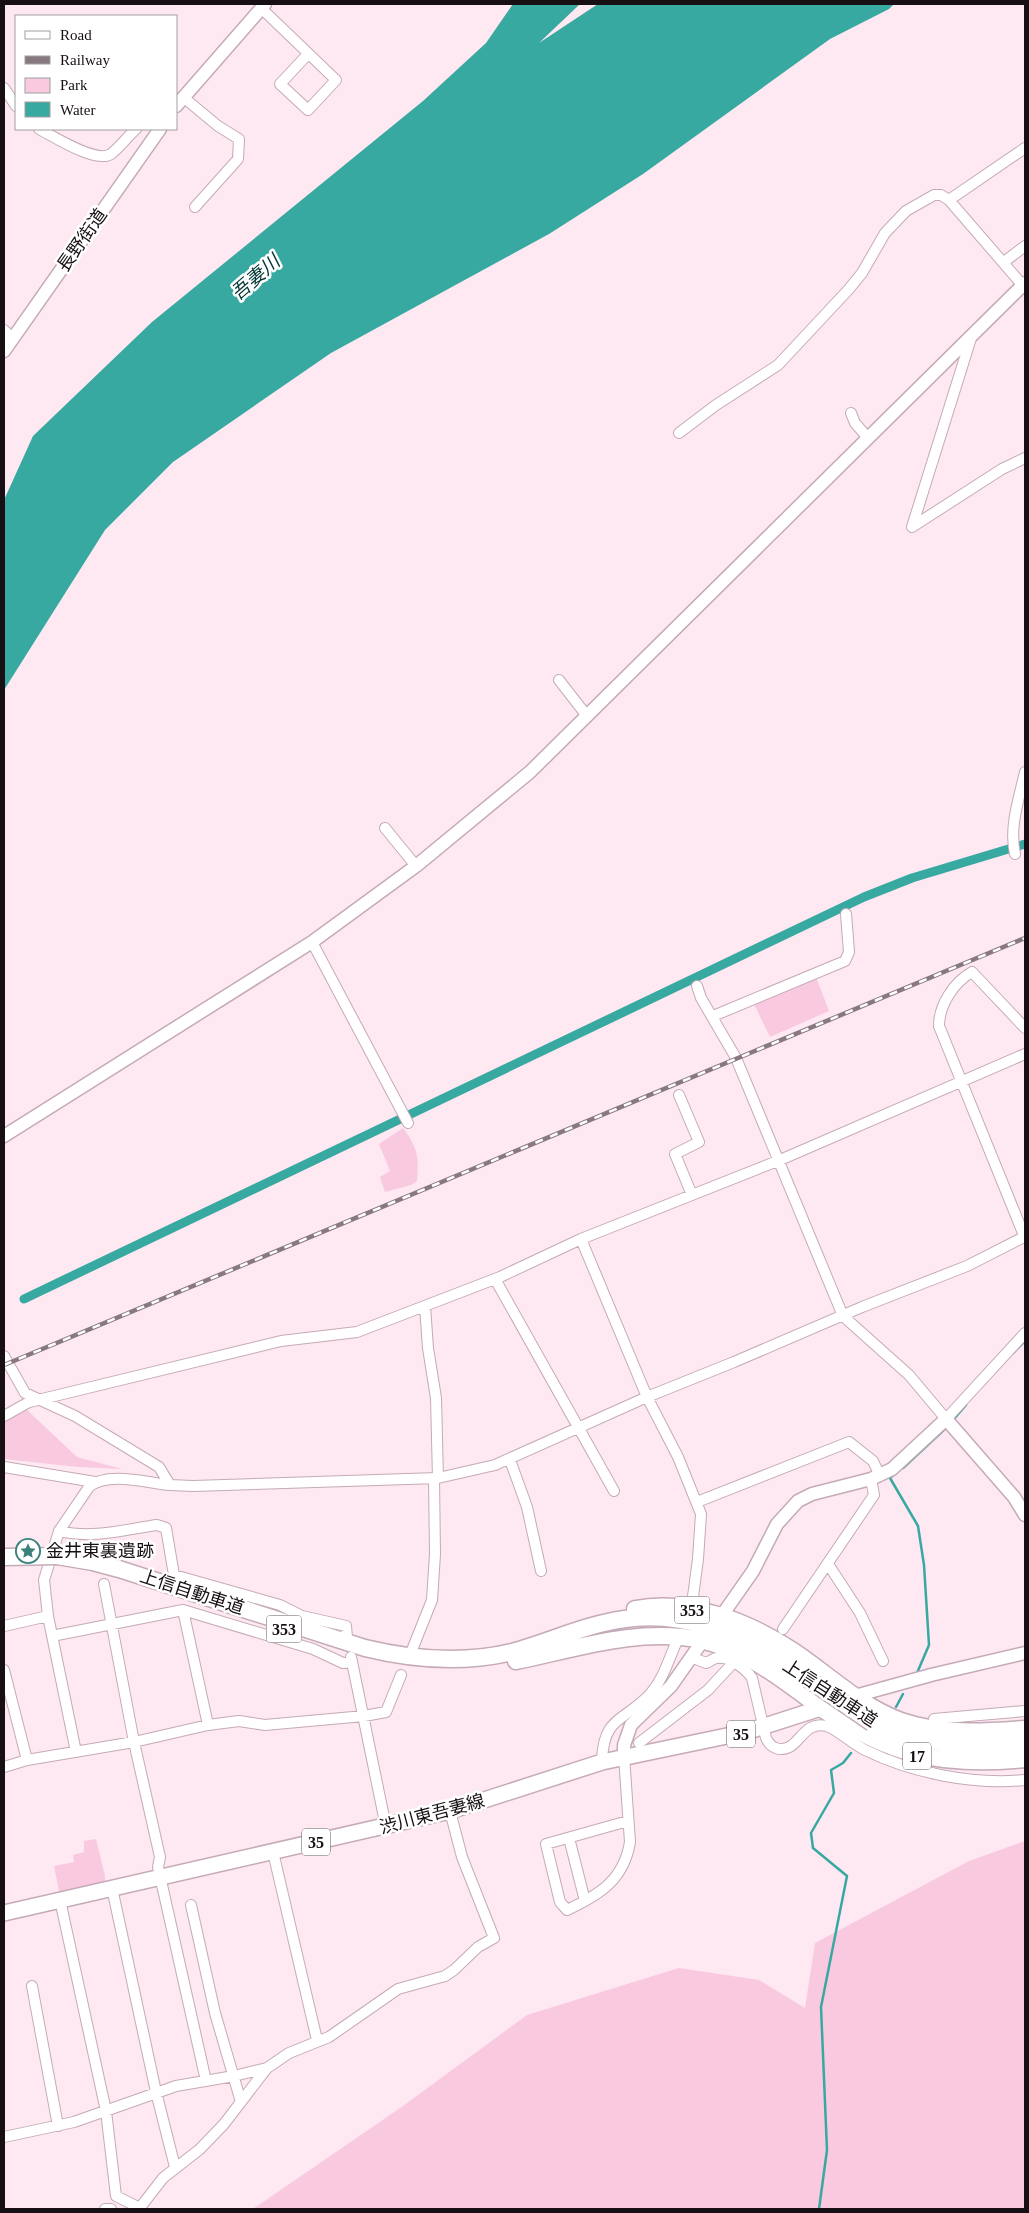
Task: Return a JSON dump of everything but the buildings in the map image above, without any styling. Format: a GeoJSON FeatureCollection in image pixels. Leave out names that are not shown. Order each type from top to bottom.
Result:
{"type":"FeatureCollection","features":[{"type":"Feature","properties":{"kind":"highway","name":"上信自動車道"},"geometry":{"type":"LineString","coordinates":[[4,1557],[57,1559],[398,1664],[463,1668],[614,1630],[649,1624],[700,1625],[728,1632],[764,1649],[872,1723],[920,1740],[950,1745],[1025,1744]]}},
{"type":"Feature","properties":{"kind":"highway","name":"上信自動車道"},"geometry":{"type":"LineString","coordinates":[[4,1564],[57,1559]]}},
{"type":"Feature","properties":{"kind":"highway","name":"353"},"geometry":{"type":"LineString","coordinates":[[514,1656],[600,1618],[652,1607],[684,1608],[714,1614],[767,1636],[793,1651],[855,1696]]}},
{"type":"Feature","properties":{"kind":"highway","name":"353"},"geometry":{"type":"LineString","coordinates":[[514,1656],[636,1636],[667,1636],[699,1640],[749,1658],[774,1673],[821,1708]]}},
{"type":"Feature","properties":{"kind":"highway","name":"17"},"geometry":{"type":"LineString","coordinates":[[855,1696],[876,1710],[921,1727],[973,1733],[1025,1729]]}},
{"type":"Feature","properties":{"kind":"highway","name":"17"},"geometry":{"type":"LineString","coordinates":[[821,1708],[862,1735],[897,1750],[921,1757],[971,1761],[1025,1759]]}},
{"type":"Feature","properties":{"kind":"main road","name":"渋川東吾妻線"},"geometry":{"type":"LineString","coordinates":[[4,1913],[450,1811],[477,1804],[602,1762],[624,1756],[706,1742],[763,1727],[855,1696]]}},
{"type":"Feature","properties":{"kind":"street"},"geometry":{"type":"LineString","coordinates":[[195,207],[238,159],[239,139],[180,102],[263,6],[308,54],[336,80],[308,110],[280,84],[308,54]]}},
{"type":"Feature","properties":{"kind":"street"},"geometry":{"type":"LineString","coordinates":[[4,88],[15,104]]}},
{"type":"Feature","properties":{"kind":"street"},"geometry":{"type":"LineString","coordinates":[[41,130],[80,150],[100,157],[110,154],[135,130]]}},
{"type":"Feature","properties":{"kind":"street","name":"長野街道"},"geometry":{"type":"LineString","coordinates":[[4,351],[8,334],[159,130]]}},
{"type":"Feature","properties":{"kind":"street"},"geometry":{"type":"LineString","coordinates":[[949,200],[1025,148]]}},
{"type":"Feature","properties":{"kind":"street"},"geometry":{"type":"LineString","coordinates":[[4,1136],[312,942],[463,829],[530,772],[972,334],[1025,285],[949,200],[941,194],[934,194],[906,211],[885,234],[862,273],[849,289],[778,364],[716,405],[679,433]]}},
{"type":"Feature","properties":{"kind":"street"},"geometry":{"type":"LineString","coordinates":[[1004,262],[1025,246]]}},
{"type":"Feature","properties":{"kind":"street"},"geometry":{"type":"LineString","coordinates":[[972,334],[912,527],[1002,469],[1025,458]]}},
{"type":"Feature","properties":{"kind":"street"},"geometry":{"type":"LineString","coordinates":[[851,413],[854,423],[868,438]]}},
{"type":"Feature","properties":{"kind":"street"},"geometry":{"type":"LineString","coordinates":[[559,680],[586,716]]}},
{"type":"Feature","properties":{"kind":"street"},"geometry":{"type":"LineString","coordinates":[[1014,850],[1015,815],[1025,772]]}},
{"type":"Feature","properties":{"kind":"street"},"geometry":{"type":"LineString","coordinates":[[385,828],[416,866]]}},
{"type":"Feature","properties":{"kind":"street"},"geometry":{"type":"LineString","coordinates":[[713,1016],[845,961],[849,952],[846,914]]}},
{"type":"Feature","properties":{"kind":"street"},"geometry":{"type":"LineString","coordinates":[[312,942],[408,1123]]}},
{"type":"Feature","properties":{"kind":"street"},"geometry":{"type":"LineString","coordinates":[[76,1752],[48,1616],[44,1580],[59,1531],[89,1487],[95,1482],[109,1478],[170,1485],[203,1486],[436,1478],[495,1465],[510,1460],[578,1427],[647,1397],[967,1266],[1025,1237],[960,1083],[939,1026],[939,1019],[951,991],[964,976],[972,972],[1025,1028]]}},
{"type":"Feature","properties":{"kind":"street"},"geometry":{"type":"LineString","coordinates":[[697,986],[701,998],[736,1058],[780,1160],[843,1316],[909,1375],[1014,1497],[1025,1515]]}},
{"type":"Feature","properties":{"kind":"street"},"geometry":{"type":"LineString","coordinates":[[4,1416],[29,1402],[281,1341],[357,1332],[495,1279],[580,1240],[780,1160],[1025,1054]]}},
{"type":"Feature","properties":{"kind":"street"},"geometry":{"type":"LineString","coordinates":[[675,1154],[699,1142],[679,1095]]}},
{"type":"Feature","properties":{"kind":"street"},"geometry":{"type":"LineString","coordinates":[[672,1143],[692,1195]]}},
{"type":"Feature","properties":{"kind":"street"},"geometry":{"type":"LineString","coordinates":[[580,1240],[647,1397],[678,1457],[701,1514],[692,1604]]}},
{"type":"Feature","properties":{"kind":"street"},"geometry":{"type":"LineString","coordinates":[[495,1279],[614,1491]]}},
{"type":"Feature","properties":{"kind":"street"},"geometry":{"type":"LineString","coordinates":[[410,1655],[432,1600],[435,1554],[436,1398],[428,1348],[425,1306]]}},
{"type":"Feature","properties":{"kind":"street"},"geometry":{"type":"LineString","coordinates":[[725,1611],[753,1570],[777,1524],[789,1509],[798,1501],[812,1494],[876,1477],[892,1469],[949,1422],[1025,1333]]}},
{"type":"Feature","properties":{"kind":"street"},"geometry":{"type":"LineString","coordinates":[[4,1356],[25,1393],[75,1416],[159,1467],[170,1485]]}},
{"type":"Feature","properties":{"kind":"street"},"geometry":{"type":"LineString","coordinates":[[697,1502],[849,1442],[873,1462],[876,1477],[874,1495],[782,1629]]}},
{"type":"Feature","properties":{"kind":"street"},"geometry":{"type":"LineString","coordinates":[[510,1460],[526,1507],[540,1571]]}},
{"type":"Feature","properties":{"kind":"street"},"geometry":{"type":"LineString","coordinates":[[4,1467],[95,1482]]}},
{"type":"Feature","properties":{"kind":"street"},"geometry":{"type":"LineString","coordinates":[[59,1531],[96,1535],[157,1525],[166,1528],[174,1575],[280,1605],[302,1616],[346,1626],[347,1638]]}},
{"type":"Feature","properties":{"kind":"street"},"geometry":{"type":"LineString","coordinates":[[828,1564],[860,1613],[883,1661]]}},
{"type":"Feature","properties":{"kind":"street"},"geometry":{"type":"LineString","coordinates":[[104,1584],[134,1742],[160,1857],[158,1867],[206,2081]]}},
{"type":"Feature","properties":{"kind":"street"},"geometry":{"type":"LineString","coordinates":[[52,1636],[183,1610],[313,1649],[343,1662],[351,1659],[386,1827]]}},
{"type":"Feature","properties":{"kind":"street"},"geometry":{"type":"LineString","coordinates":[[183,1610],[208,1724]]}},
{"type":"Feature","properties":{"kind":"street"},"geometry":{"type":"LineString","coordinates":[[4,1626],[48,1616]]}},
{"type":"Feature","properties":{"kind":"street"},"geometry":{"type":"LineString","coordinates":[[602,1762],[605,1736],[610,1727],[650,1693],[663,1674],[677,1641]]}},
{"type":"Feature","properties":{"kind":"street"},"geometry":{"type":"LineString","coordinates":[[628,1821],[546,1844],[560,1902],[567,1910],[585,1902],[610,1885],[622,1868],[628,1855],[630,1842],[624,1745],[631,1725],[671,1686],[699,1646]]}},
{"type":"Feature","properties":{"kind":"street"},"geometry":{"type":"LineString","coordinates":[[855,1696],[902,1682],[1025,1653]]}},
{"type":"Feature","properties":{"kind":"street"},"geometry":{"type":"LineString","coordinates":[[691,1657],[703,1663],[721,1657],[746,1669],[752,1678],[763,1727],[769,1744],[779,1749],[783,1750],[793,1745],[806,1730],[823,1727],[829,1728],[865,1750],[908,1767],[988,1781],[1025,1780]]}},
{"type":"Feature","properties":{"kind":"street"},"geometry":{"type":"LineString","coordinates":[[639,1743],[708,1690],[733,1663]]}},
{"type":"Feature","properties":{"kind":"street"},"geometry":{"type":"LineString","coordinates":[[4,1670],[27,1760]]}},
{"type":"Feature","properties":{"kind":"street"},"geometry":{"type":"LineString","coordinates":[[4,1767],[27,1760],[134,1742],[208,1724],[238,1720],[265,1725],[364,1716],[386,1712],[401,1675]]}},
{"type":"Feature","properties":{"kind":"street"},"geometry":{"type":"LineString","coordinates":[[934,1719],[1025,1711]]}},
{"type":"Feature","properties":{"kind":"street"},"geometry":{"type":"LineString","coordinates":[[60,1900],[106,2111],[116,2196],[139,2209],[163,2178],[200,2149],[224,2124],[267,2068],[289,2053],[329,2036],[354,2021],[398,1989],[445,1976],[478,1947],[494,1938],[462,1857],[450,1811]]}},
{"type":"Feature","properties":{"kind":"street"},"geometry":{"type":"LineString","coordinates":[[568,1838],[585,1902]]}},
{"type":"Feature","properties":{"kind":"street"},"geometry":{"type":"LineString","coordinates":[[273,1852],[317,2040]]}},
{"type":"Feature","properties":{"kind":"street"},"geometry":{"type":"LineString","coordinates":[[112,1888],[156,2092],[175,2167]]}},
{"type":"Feature","properties":{"kind":"street"},"geometry":{"type":"LineString","coordinates":[[191,1905],[215,2013],[241,2102]]}},
{"type":"Feature","properties":{"kind":"street"},"geometry":{"type":"LineString","coordinates":[[32,1986],[58,2126]]}},
{"type":"Feature","properties":{"kind":"street"},"geometry":{"type":"LineString","coordinates":[[4,2137],[74,2122],[176,2086],[267,2068]]}},
{"type":"Feature","properties":{"kind":"street"},"geometry":{"type":"LineString","coordinates":[[105,2209],[111,2209]]}},
{"type":"Feature","properties":{"kind":"green space"},"geometry":{"type":"Polygon","coordinates":[[[816,977],[829,1011],[770,1037],[753,1002],[816,977]]]}},
{"type":"Feature","properties":{"kind":"green space"},"geometry":{"type":"Polygon","coordinates":[[[403,1128],[415,1147],[418,1165],[417,1181],[411,1185],[385,1192],[380,1177],[390,1171],[379,1144],[403,1128]]]}},
{"type":"Feature","properties":{"kind":"green space"},"geometry":{"type":"Polygon","coordinates":[[[26,1409],[77,1457],[122,1469],[78,1467],[4,1459],[4,1422],[26,1409]]]}},
{"type":"Feature","properties":{"kind":"green space"},"geometry":{"type":"Polygon","coordinates":[[[96,1839],[105,1876],[105,1886],[60,1896],[54,1866],[74,1862],[73,1855],[84,1852],[84,1841],[96,1839]]]}},
{"type":"Feature","properties":{"kind":"green space"},"geometry":{"type":"Polygon","coordinates":[[[1025,1841],[1025,2209],[253,2209],[403,2106],[527,2015],[679,1968],[759,1980],[805,2008],[815,1943],[969,1861],[1025,1841]]]}},
{"type":"Feature","properties":{"kind":"water","name":"吾妻川"},"geometry":{"type":"Polygon","coordinates":[[[513,4],[580,4],[539,43],[598,4],[894,4],[889,9],[830,39],[643,174],[549,234],[331,353],[173,462],[105,530],[4,690],[4,500],[33,436],[152,322],[423,101],[486,43],[513,4]]]}},
{"type":"Feature","properties":{"kind":"waterway"},"geometry":{"type":"LineString","coordinates":[[24,1299],[864,897],[912,878],[1025,844]]}},
{"type":"Feature","properties":{"kind":"waterway"},"geometry":{"type":"LineString","coordinates":[[1013,1353],[1025,1341]]}},
{"type":"Feature","properties":{"kind":"waterway"},"geometry":{"type":"LineString","coordinates":[[953,1420],[966,1405]]}},
{"type":"Feature","properties":{"kind":"waterway"},"geometry":{"type":"LineString","coordinates":[[903,1468],[948,1426]]}},
{"type":"Feature","properties":{"kind":"waterway"},"geometry":{"type":"LineString","coordinates":[[896,1473],[890,1478],[918,1526],[924,1565],[929,1645],[917,1673]]}},
{"type":"Feature","properties":{"kind":"waterway"},"geometry":{"type":"LineString","coordinates":[[896,1707],[903,1694]]}},
{"type":"Feature","properties":{"kind":"waterway"},"geometry":{"type":"LineString","coordinates":[[819,2209],[827,2150],[821,2007],[847,1876],[813,1848],[811,1833],[834,1793],[831,1770],[843,1763],[851,1753]]}},
{"type":"Feature","properties":{"kind":"railway"},"geometry":{"type":"LineString","coordinates":[[4,1365],[1025,938]]}},
{"type":"Feature","properties":{"kind":"place","name":"金井東裏遺跡"},"geometry":{"type":"Point","coordinates":[28,1551]}}]}
